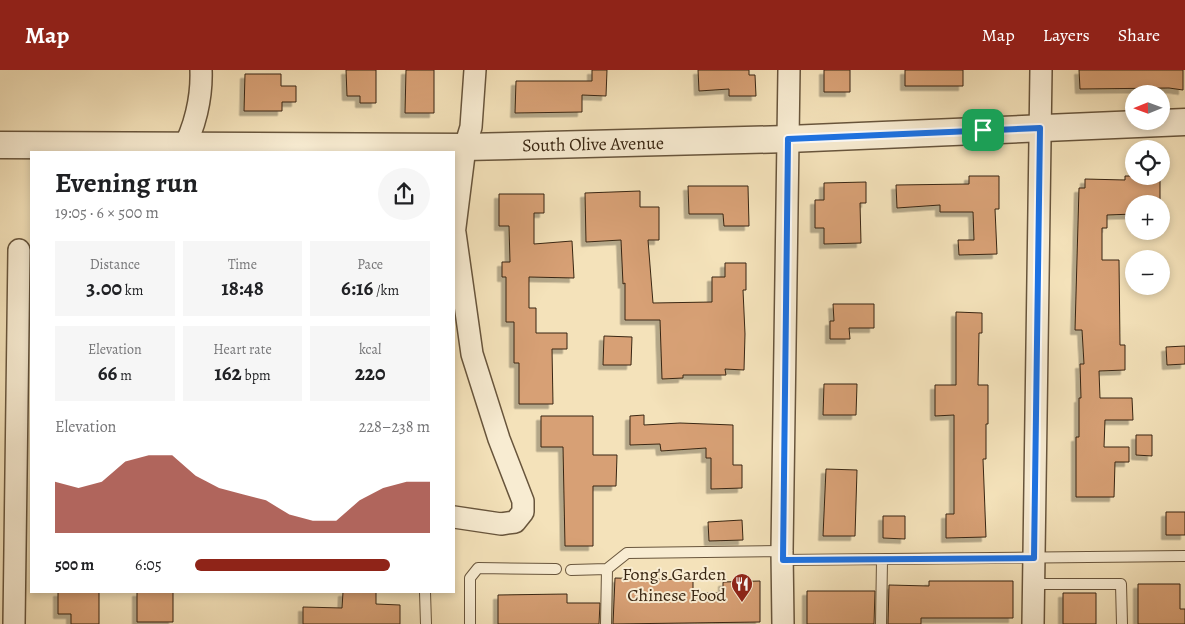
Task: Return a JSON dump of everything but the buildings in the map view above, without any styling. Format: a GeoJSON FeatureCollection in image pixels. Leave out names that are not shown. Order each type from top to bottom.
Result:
{"type":"FeatureCollection","features":[{"type":"Feature","properties":{"kind":"street"},"geometry":{"type":"LineString","coordinates":[[183,149],[196,116],[202,70]]}},
{"type":"Feature","properties":{"kind":"street"},"geometry":{"type":"LineString","coordinates":[[455,227],[466,147],[471,126],[475,70]]}},
{"type":"Feature","properties":{"kind":"street"},"geometry":{"type":"LineString","coordinates":[[783,624],[782,555],[789,70]]}},
{"type":"Feature","properties":{"kind":"street"},"geometry":{"type":"LineString","coordinates":[[1033,624],[1041,70]]}},
{"type":"Feature","properties":{"kind":"street","name":"South Olive Avenue"},"geometry":{"type":"LineString","coordinates":[[0,145],[183,149],[466,147],[788,139],[1185,122]]}},
{"type":"Feature","properties":{"kind":"street"},"geometry":{"type":"LineString","coordinates":[[455,241],[472,354],[499,439],[523,501],[523,512],[515,522],[501,524],[455,517]]}},
{"type":"Feature","properties":{"kind":"street"},"geometry":{"type":"LineString","coordinates":[[14,624],[17,249]]}},
{"type":"Feature","properties":{"kind":"lane"},"geometry":{"type":"LineString","coordinates":[[571,570],[607,569],[627,553],[782,555],[882,560],[1185,556]]}},
{"type":"Feature","properties":{"kind":"lane"},"geometry":{"type":"LineString","coordinates":[[881,624],[882,560]]}},
{"type":"Feature","properties":{"kind":"lane"},"geometry":{"type":"LineString","coordinates":[[470,624],[470,578],[478,568],[556,569]]}},
{"type":"Feature","properties":{"kind":"lane"},"geometry":{"type":"LineString","coordinates":[[606,624],[607,569]]}},
{"type":"Feature","properties":{"kind":"lane"},"geometry":{"type":"LineString","coordinates":[[1033,584],[1121,584],[1122,624]]}},
{"type":"Feature","properties":{"kind":"lane"},"geometry":{"type":"LineString","coordinates":[[425,593],[426,624]]}},
{"type":"Feature","properties":{"kind":"place","name":"Fong's Garden Chinese Food"},"geometry":{"type":"Point","coordinates":[742,603]}},
{"type":"Feature","properties":{"kind":"route"},"geometry":{"type":"LineString","coordinates":[[1040,128],[1034,558],[783,560],[788,139],[983,130],[1040,128]]}}]}
